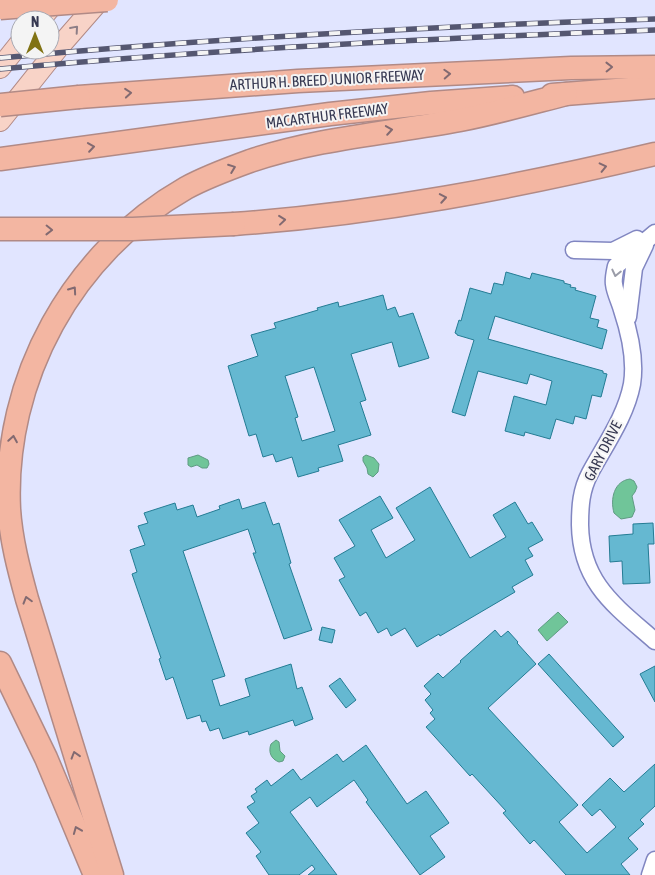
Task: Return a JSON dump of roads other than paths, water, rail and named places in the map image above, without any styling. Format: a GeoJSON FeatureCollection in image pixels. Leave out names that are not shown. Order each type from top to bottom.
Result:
{"type":"FeatureCollection","features":[{"type":"Feature","properties":{"kind":"highway"},"geometry":{"type":"LineString","coordinates":[[0,8],[107,0]]}},
{"type":"Feature","properties":{"kind":"highway","name":"ARTHUR H. BREED JUNIOR FREEWAY"},"geometry":{"type":"LineString","coordinates":[[0,105],[79,97],[298,81],[571,68],[655,67]]}},
{"type":"Feature","properties":{"kind":"highway","name":"MACARTHUR FREEWAY"},"geometry":{"type":"LineString","coordinates":[[0,159],[364,110],[655,87]]}},
{"type":"Feature","properties":{"kind":"highway"},"geometry":{"type":"LineString","coordinates":[[112,875],[27,600],[10,524],[10,473],[17,418],[30,373],[57,315],[84,276],[115,241],[162,203],[202,180],[252,160],[286,150],[369,134],[460,120],[566,94]]}},
{"type":"Feature","properties":{"kind":"highway"},"geometry":{"type":"LineString","coordinates":[[0,229],[133,229],[234,224],[315,217],[433,200],[591,170],[655,154]]}},
{"type":"Feature","properties":{"kind":"highway"},"geometry":{"type":"LineString","coordinates":[[0,663],[46,758],[95,875]]}},
{"type":"Feature","properties":{"kind":"main road"},"geometry":{"type":"LineString","coordinates":[[48,10],[57,0]]}},
{"type":"Feature","properties":{"kind":"main road"},"geometry":{"type":"LineString","coordinates":[[0,121],[43,66],[100,0]]}},
{"type":"Feature","properties":{"kind":"main road"},"geometry":{"type":"LineString","coordinates":[[0,68],[10,56]]}},
{"type":"Feature","properties":{"kind":"street"},"geometry":{"type":"LineString","coordinates":[[574,250],[613,252],[653,234]]}},
{"type":"Feature","properties":{"kind":"street","name":"GARY DRIVE"},"geometry":{"type":"LineString","coordinates":[[651,631],[610,601],[596,583],[584,553],[580,534],[582,493],[589,474],[624,410],[638,346],[627,324],[614,284],[616,266],[653,234]]}},
{"type":"Feature","properties":{"kind":"street"},"geometry":{"type":"LineString","coordinates":[[650,875],[655,860]]}},
{"type":"Feature","properties":{"kind":"railway"},"geometry":{"type":"LineString","coordinates":[[0,58],[164,44],[327,34],[655,19]]}},
{"type":"Feature","properties":{"kind":"railway"},"geometry":{"type":"LineString","coordinates":[[0,69],[327,45],[655,30]]}}]}
